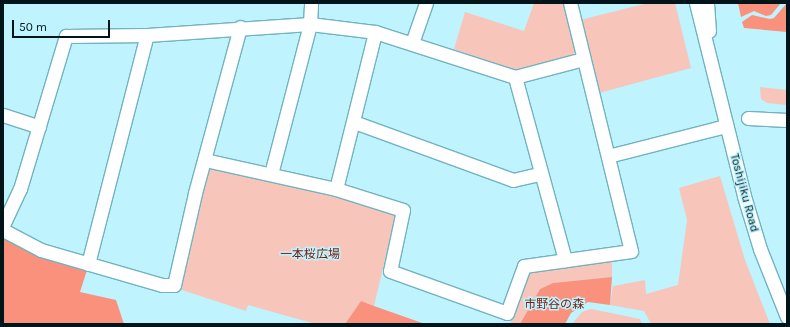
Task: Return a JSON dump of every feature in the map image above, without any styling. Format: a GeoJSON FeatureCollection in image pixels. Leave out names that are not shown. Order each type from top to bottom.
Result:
{"type":"FeatureCollection","features":[{"type":"Feature","properties":{"kind":"street"},"geometry":{"type":"LineString","coordinates":[[271,174],[310,24],[311,3]]}},
{"type":"Feature","properties":{"kind":"street"},"geometry":{"type":"LineString","coordinates":[[412,43],[426,3]]}},
{"type":"Feature","properties":{"kind":"street"},"geometry":{"type":"LineString","coordinates":[[204,160],[336,189],[403,210],[390,271],[507,313],[524,266],[631,251],[570,3]]}},
{"type":"Feature","properties":{"kind":"street","name":"Toshijiku Road"},"geometry":{"type":"LineString","coordinates":[[696,3],[726,126],[760,249],[787,317]]}},
{"type":"Feature","properties":{"kind":"street","name":"Toshijiku Road"},"geometry":{"type":"LineString","coordinates":[[707,3],[712,66]]}},
{"type":"Feature","properties":{"kind":"street"},"geometry":{"type":"LineString","coordinates":[[3,225],[20,189],[66,36],[147,35],[240,27],[310,24],[375,32],[515,77],[583,58]]}},
{"type":"Feature","properties":{"kind":"street"},"geometry":{"type":"LineString","coordinates":[[3,230],[41,250],[162,285],[174,285],[204,160],[240,27]]}},
{"type":"Feature","properties":{"kind":"street"},"geometry":{"type":"LineString","coordinates":[[336,189],[354,122],[375,32]]}},
{"type":"Feature","properties":{"kind":"street"},"geometry":{"type":"LineString","coordinates":[[88,264],[147,35]]}},
{"type":"Feature","properties":{"kind":"street"},"geometry":{"type":"LineString","coordinates":[[515,77],[564,260]]}},
{"type":"Feature","properties":{"kind":"street"},"geometry":{"type":"LineString","coordinates":[[3,115],[39,127]]}},
{"type":"Feature","properties":{"kind":"street"},"geometry":{"type":"LineString","coordinates":[[748,118],[787,120]]}},
{"type":"Feature","properties":{"kind":"street"},"geometry":{"type":"LineString","coordinates":[[354,122],[513,180],[540,174]]}},
{"type":"Feature","properties":{"kind":"street"},"geometry":{"type":"LineString","coordinates":[[608,156],[726,126]]}},
{"type":"Feature","properties":{"kind":"green space"},"geometry":{"type":"Polygon","coordinates":[[[534,3],[564,3],[575,51],[572,56],[513,70],[454,49],[465,12],[524,31],[534,3]]]}},
{"type":"Feature","properties":{"kind":"green space"},"geometry":{"type":"Polygon","coordinates":[[[648,3],[675,3],[691,68],[599,93],[580,20],[648,3]]]}},
{"type":"Feature","properties":{"kind":"green space"},"geometry":{"type":"Polygon","coordinates":[[[738,3],[781,3],[771,15],[766,16],[754,11],[741,17],[738,3]]]}},
{"type":"Feature","properties":{"kind":"green space"},"geometry":{"type":"Polygon","coordinates":[[[787,3],[787,32],[744,28],[742,22],[752,15],[770,19],[774,18],[787,3]]]}},
{"type":"Feature","properties":{"kind":"green space"},"geometry":{"type":"Polygon","coordinates":[[[760,87],[787,90],[787,105],[767,103],[761,99],[760,87]]]}},
{"type":"Feature","properties":{"kind":"green space","name":"一本桜広場"},"geometry":{"type":"Polygon","coordinates":[[[214,168],[332,195],[392,213],[395,218],[374,306],[361,301],[345,324],[316,324],[248,305],[246,311],[179,289],[208,171],[214,168]]]}},
{"type":"Feature","properties":{"kind":"green space"},"geometry":{"type":"Polygon","coordinates":[[[720,176],[745,260],[770,324],[651,324],[644,311],[610,305],[613,286],[645,280],[646,294],[678,285],[687,220],[679,188],[720,176]]]}},
{"type":"Feature","properties":{"kind":"green space"},"geometry":{"type":"Polygon","coordinates":[[[8,238],[37,254],[87,270],[80,292],[116,300],[124,324],[3,324],[3,240],[8,238]]]}},
{"type":"Feature","properties":{"kind":"green space"},"geometry":{"type":"Polygon","coordinates":[[[612,261],[612,277],[553,283],[540,289],[520,324],[510,324],[527,277],[533,270],[612,261]]]}},
{"type":"Feature","properties":{"kind":"green space","name":"市野谷の森"},"geometry":{"type":"Polygon","coordinates":[[[612,277],[610,305],[588,302],[571,313],[565,324],[520,324],[540,289],[553,283],[612,277]]]}},
{"type":"Feature","properties":{"kind":"green space"},"geometry":{"type":"Polygon","coordinates":[[[361,301],[374,306],[425,324],[345,324],[361,301]]]}},
{"type":"Feature","properties":{"kind":"green space"},"geometry":{"type":"Polygon","coordinates":[[[591,309],[640,319],[642,324],[572,324],[582,312],[591,309]]]}}]}
